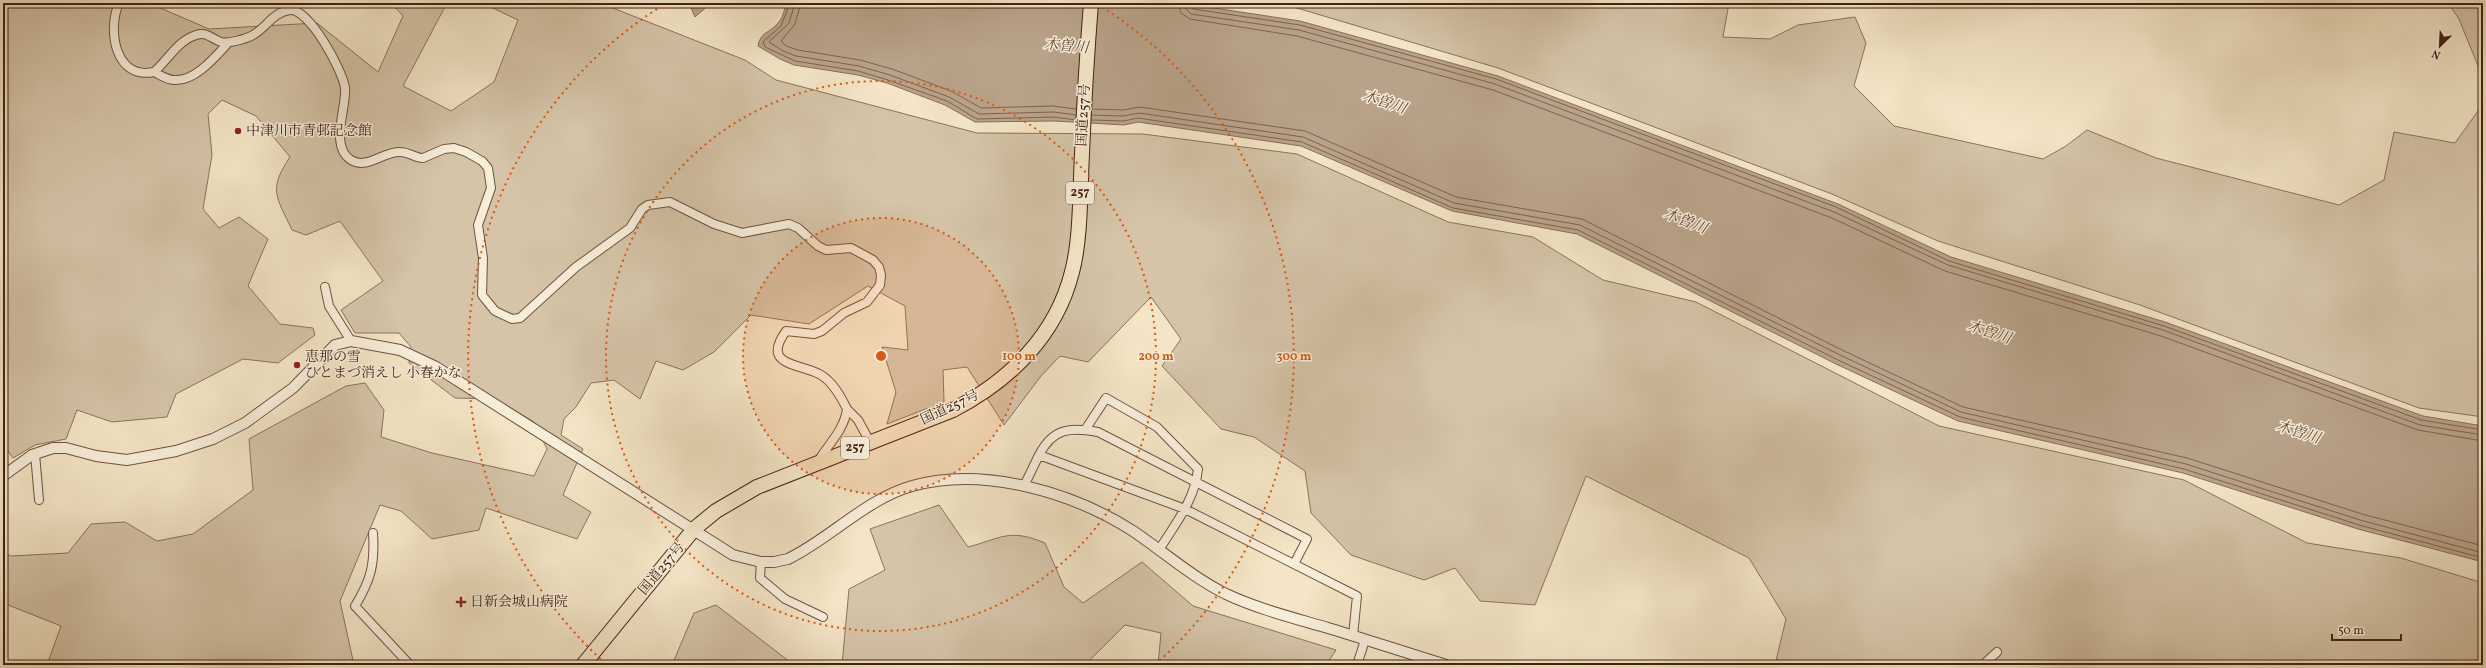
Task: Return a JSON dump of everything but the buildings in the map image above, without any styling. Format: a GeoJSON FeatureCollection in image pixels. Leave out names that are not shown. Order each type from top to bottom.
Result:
{"type":"FeatureCollection","features":[{"type":"Feature","properties":{"kind":"highway","name":"国道257号"},"geometry":{"type":"LineString","coordinates":[[583,665],[694,529],[716,511],[741,495],[976,398],[1016,368],[1047,329],[1066,293],[1073,271],[1079,208],[1086,69],[1092,3]]}},
{"type":"Feature","properties":{"kind":"street"},"geometry":{"type":"LineString","coordinates":[[119,3],[112,30],[122,60],[128,68],[140,74],[154,72],[171,80],[186,78],[200,69],[229,42]]}},
{"type":"Feature","properties":{"kind":"street"},"geometry":{"type":"LineString","coordinates":[[154,72],[172,52],[187,39],[196,34],[203,33],[222,42],[229,42],[253,35],[280,12],[291,10],[297,11],[315,29],[338,68],[345,88],[341,114],[342,143],[345,154],[351,160],[364,163],[399,151],[423,158],[444,148],[454,148],[482,161],[488,168],[491,188],[478,225],[483,258],[482,295],[495,311],[507,318],[520,318],[528,313],[547,292],[576,267],[630,228],[642,209],[648,205],[662,202],[670,202],[714,224],[742,233],[789,224],[798,228],[818,246],[826,250],[851,248],[873,260],[881,275],[880,285],[868,302],[844,313],[822,331],[814,334],[786,331],[777,347],[778,354],[784,362],[822,375],[839,394],[847,409],[858,420],[870,442]]}},
{"type":"Feature","properties":{"kind":"street"},"geometry":{"type":"LineString","coordinates":[[324,287],[329,306],[351,341]]}},
{"type":"Feature","properties":{"kind":"street"},"geometry":{"type":"LineString","coordinates":[[3,476],[35,454],[53,448],[66,448],[96,456],[127,460],[176,451],[213,439],[245,423],[293,388],[335,345],[351,341],[400,350],[436,367],[733,554],[761,562],[774,562],[801,552],[886,496],[912,486],[968,477],[991,479],[1046,492],[1101,514],[1124,526],[1201,580],[1226,594],[1364,640],[1446,665]]}},
{"type":"Feature","properties":{"kind":"street"},"geometry":{"type":"LineString","coordinates":[[1085,430],[1106,398],[1157,428],[1198,469],[1197,484],[1186,509],[1159,550]]}},
{"type":"Feature","properties":{"kind":"street"},"geometry":{"type":"LineString","coordinates":[[816,464],[826,447],[840,432],[847,409]]}},
{"type":"Feature","properties":{"kind":"street"},"geometry":{"type":"LineString","coordinates":[[1024,486],[1046,442],[1064,430],[1085,430],[1098,432],[1306,539],[1294,564]]}},
{"type":"Feature","properties":{"kind":"street"},"geometry":{"type":"LineString","coordinates":[[35,454],[39,500]]}},
{"type":"Feature","properties":{"kind":"street"},"geometry":{"type":"LineString","coordinates":[[1039,455],[1186,509],[1357,596],[1353,636]]}},
{"type":"Feature","properties":{"kind":"street"},"geometry":{"type":"LineString","coordinates":[[373,533],[374,558],[368,585],[355,606],[410,665]]}},
{"type":"Feature","properties":{"kind":"street"},"geometry":{"type":"LineString","coordinates":[[761,562],[760,578],[785,599],[823,617]]}},
{"type":"Feature","properties":{"kind":"street"},"geometry":{"type":"LineString","coordinates":[[1357,665],[1364,640]]}},
{"type":"Feature","properties":{"kind":"street"},"geometry":{"type":"LineString","coordinates":[[1983,665],[1998,652]]}},
{"type":"Feature","properties":{"kind":"shaded area"},"geometry":{"type":"Polygon","coordinates":[[[3,3],[156,3],[158,7],[209,29],[317,23],[378,72],[403,16],[391,3],[447,3],[403,86],[451,111],[494,82],[518,20],[482,3],[600,3],[745,60],[776,80],[977,133],[1143,134],[1297,154],[1448,222],[1533,237],[1603,280],[1696,302],[1939,426],[2184,480],[2307,543],[2401,558],[2483,583],[2483,665],[1775,665],[1786,619],[1749,558],[1586,476],[1535,605],[1480,601],[1455,568],[1424,580],[1351,555],[1311,513],[1305,471],[1254,437],[1221,429],[1162,366],[1181,339],[1151,297],[1088,362],[1060,356],[1041,376],[1004,425],[967,367],[943,370],[944,402],[887,424],[896,392],[882,347],[908,350],[905,306],[868,286],[809,324],[751,315],[714,352],[683,370],[656,361],[640,399],[614,380],[591,383],[576,407],[564,419],[561,435],[583,449],[563,495],[591,512],[577,539],[486,508],[479,530],[432,539],[401,511],[380,505],[340,601],[354,665],[47,665],[61,626],[3,603],[3,552],[11,556],[68,553],[91,524],[125,522],[157,541],[193,534],[253,490],[249,439],[346,386],[365,383],[384,410],[381,437],[432,453],[534,476],[547,449],[534,422],[496,399],[455,398],[409,363],[411,347],[399,333],[355,333],[341,310],[383,281],[340,221],[306,235],[292,230],[282,209],[277,193],[279,178],[290,157],[256,116],[222,100],[208,114],[212,155],[203,209],[219,228],[239,217],[268,239],[248,286],[280,324],[313,328],[315,335],[278,363],[243,359],[176,394],[167,417],[112,422],[77,410],[66,439],[35,445],[13,458],[3,444],[3,3]]]}},
{"type":"Feature","properties":{"kind":"shaded area"},"geometry":{"type":"Polygon","coordinates":[[[1266,3],[1729,3],[1723,37],[1770,39],[1798,25],[1855,17],[1866,43],[1854,86],[1894,126],[2043,159],[2066,146],[2087,130],[2156,158],[2339,205],[2384,180],[2394,132],[2455,143],[2483,104],[2483,417],[2419,408],[2140,305],[1938,241],[1832,194],[1498,68],[1297,8],[1266,3]]]}},
{"type":"Feature","properties":{"kind":"shaded area"},"geometry":{"type":"Polygon","coordinates":[[[2448,3],[2483,3],[2483,78],[2459,19],[2448,3]]]}},
{"type":"Feature","properties":{"kind":"shaded area"},"geometry":{"type":"Polygon","coordinates":[[[939,505],[968,547],[1014,535],[1033,538],[1045,543],[1064,587],[1083,603],[1142,562],[1193,606],[1336,650],[1326,665],[1158,665],[1161,633],[1125,625],[1085,665],[842,665],[849,589],[885,570],[870,529],[939,505]]]}},
{"type":"Feature","properties":{"kind":"shaded area"},"geometry":{"type":"Polygon","coordinates":[[[716,605],[794,665],[672,665],[694,613],[716,605]]]}},
{"type":"Feature","properties":{"kind":"water"},"geometry":{"type":"Polygon","coordinates":[[[689,3],[711,3],[695,17],[689,3]]]}},
{"type":"Feature","properties":{"kind":"water","name":"木曽川"},"geometry":{"type":"Polygon","coordinates":[[[787,3],[1181,3],[1300,21],[1498,76],[1838,204],[1951,257],[2165,322],[2423,416],[2483,426],[2483,562],[2358,529],[2183,473],[1958,421],[1836,364],[1577,234],[1452,211],[1301,146],[1138,122],[1124,125],[1054,121],[975,122],[945,105],[887,83],[858,75],[794,65],[780,59],[758,46],[763,35],[780,21],[787,3]]]}},
{"type":"Feature","properties":{"kind":"place","name":"中津川市青邨記念館"},"geometry":{"type":"Point","coordinates":[238,131]}},
{"type":"Feature","properties":{"kind":"place","name":"恵那の雪 ひとまづ消えし 小春かな"},"geometry":{"type":"Point","coordinates":[297,365]}},
{"type":"Feature","properties":{"kind":"place","name":"日新会城山病院"},"geometry":{"type":"Point","coordinates":[461,602]}}]}
